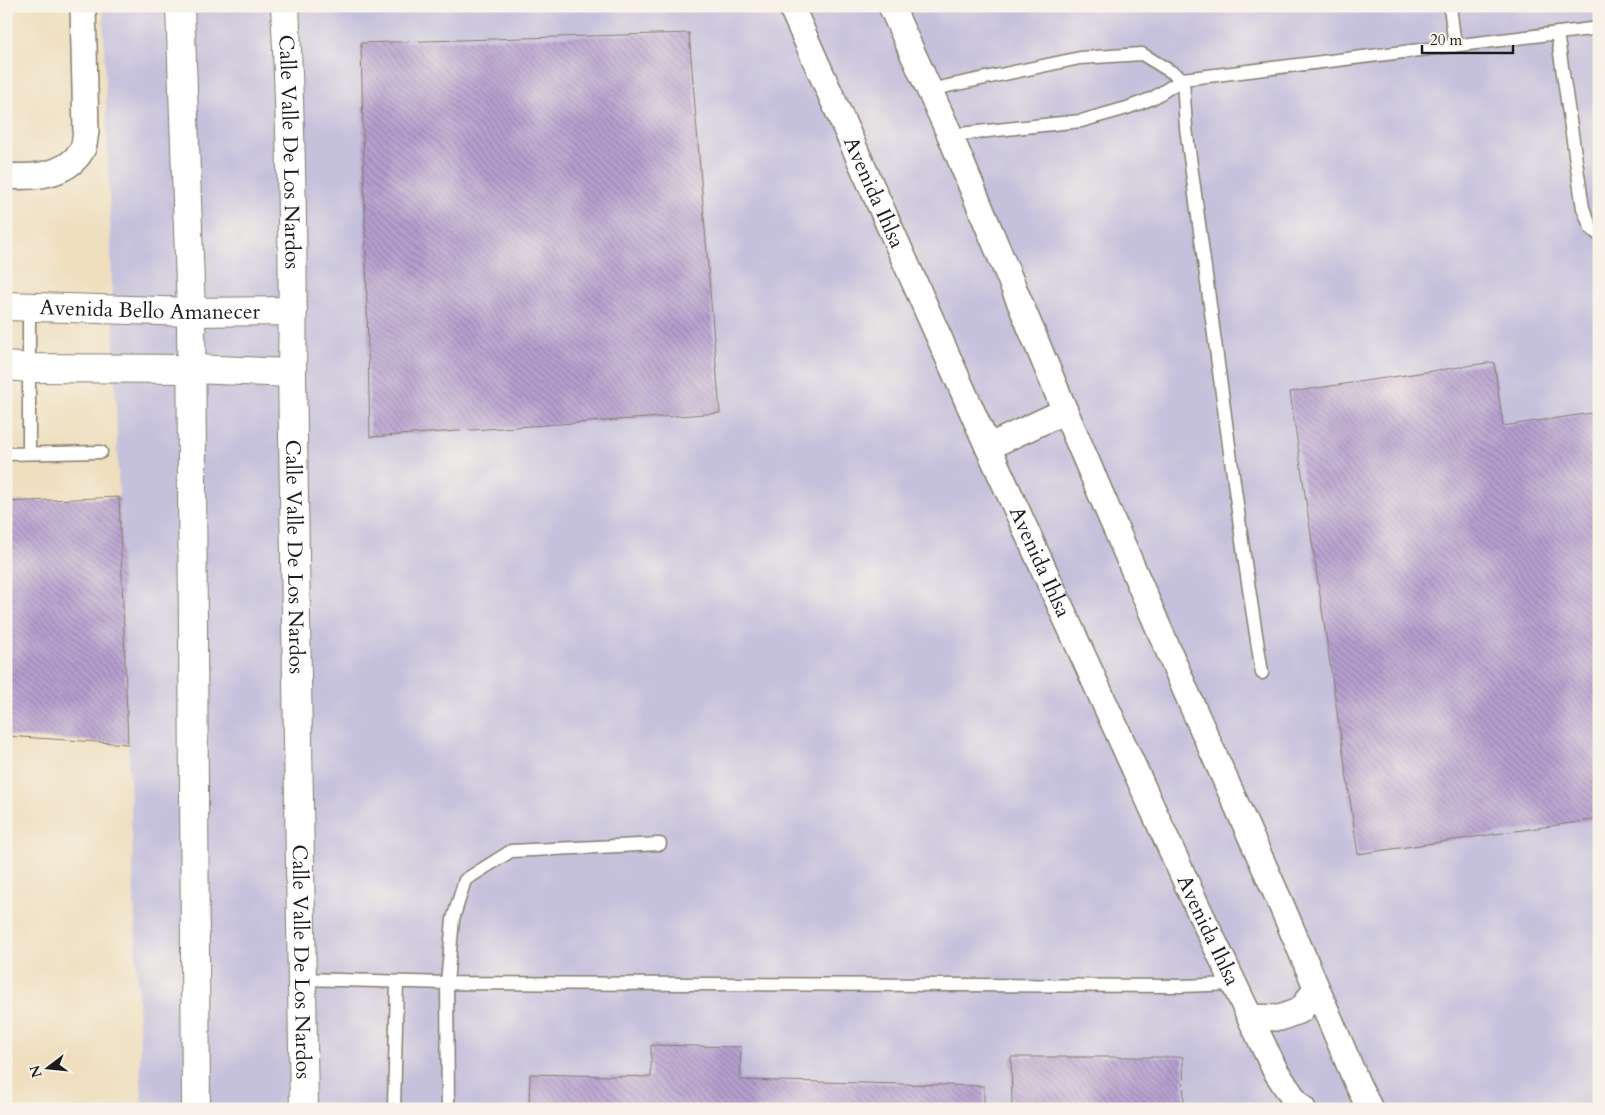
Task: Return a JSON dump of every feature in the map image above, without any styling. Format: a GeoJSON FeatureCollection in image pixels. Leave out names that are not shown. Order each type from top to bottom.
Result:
{"type":"FeatureCollection","features":[{"type":"Feature","properties":{"kind":"street"},"geometry":{"type":"LineString","coordinates":[[6,176],[26,178],[50,174],[69,164],[83,150],[86,131],[83,6]]}},
{"type":"Feature","properties":{"kind":"street"},"geometry":{"type":"LineString","coordinates":[[180,6],[192,312],[196,1109]]}},
{"type":"Feature","properties":{"kind":"street","name":"Calle Valle De Los Nardos"},"geometry":{"type":"LineString","coordinates":[[285,6],[293,311],[292,373],[304,1109]]}},
{"type":"Feature","properties":{"kind":"street","name":"Avenida Ihlsa"},"geometry":{"type":"LineString","coordinates":[[791,6],[988,447],[1234,984],[1275,1070],[1296,1102],[1303,1109]]}},
{"type":"Feature","properties":{"kind":"street"},"geometry":{"type":"LineString","coordinates":[[891,6],[950,135],[1065,411],[1194,710],[1280,902],[1356,1083],[1370,1109]]}},
{"type":"Feature","properties":{"kind":"street","name":"Avenida Bello Amanecer"},"geometry":{"type":"LineString","coordinates":[[17,306],[192,312],[293,311]]}},
{"type":"Feature","properties":{"kind":"street"},"geometry":{"type":"LineString","coordinates":[[18,367],[192,369],[292,373]]}},
{"type":"Feature","properties":{"kind":"street"},"geometry":{"type":"LineString","coordinates":[[988,447],[1065,411]]}},
{"type":"Feature","properties":{"kind":"street"},"geometry":{"type":"LineString","coordinates":[[1251,1017],[1280,1018],[1302,1010],[1316,989]]}},
{"type":"Feature","properties":{"kind":"lane"},"geometry":{"type":"LineString","coordinates":[[1450,6],[1455,46]]}},
{"type":"Feature","properties":{"kind":"lane"},"geometry":{"type":"LineString","coordinates":[[950,135],[1080,121],[1127,108],[1153,98],[1183,79],[1599,28]]}},
{"type":"Feature","properties":{"kind":"lane"},"geometry":{"type":"LineString","coordinates":[[1556,34],[1583,208],[1592,228],[1599,235]]}},
{"type":"Feature","properties":{"kind":"lane"},"geometry":{"type":"LineString","coordinates":[[929,90],[1080,58],[1142,54],[1183,79]]}},
{"type":"Feature","properties":{"kind":"lane"},"geometry":{"type":"LineString","coordinates":[[1183,79],[1186,128],[1243,553],[1262,673]]}},
{"type":"Feature","properties":{"kind":"lane"},"geometry":{"type":"LineString","coordinates":[[17,306],[18,367],[29,453]]}},
{"type":"Feature","properties":{"kind":"lane"},"geometry":{"type":"LineString","coordinates":[[6,454],[101,452]]}},
{"type":"Feature","properties":{"kind":"lane"},"geometry":{"type":"LineString","coordinates":[[448,1109],[447,983],[453,919],[465,880],[512,851],[660,844]]}},
{"type":"Feature","properties":{"kind":"lane"},"geometry":{"type":"LineString","coordinates":[[303,979],[447,983],[1171,986],[1234,984]]}},
{"type":"Feature","properties":{"kind":"lane"},"geometry":{"type":"LineString","coordinates":[[394,1109],[397,982]]}},
{"type":"Feature","properties":{"kind":"shaded area"},"geometry":{"type":"Polygon","coordinates":[[[103,6],[1599,6],[1599,1109],[142,1109],[103,6]]]}},
{"type":"Feature","properties":{"kind":"building"},"geometry":{"type":"Polygon","coordinates":[[[689,33],[720,413],[370,437],[361,43],[689,33]]]}},
{"type":"Feature","properties":{"kind":"building"},"geometry":{"type":"Polygon","coordinates":[[[1494,362],[1503,426],[1599,412],[1599,819],[1358,854],[1290,392],[1494,362]]]}},
{"type":"Feature","properties":{"kind":"building"},"geometry":{"type":"Polygon","coordinates":[[[119,497],[128,744],[6,736],[6,502],[119,497]]]}},
{"type":"Feature","properties":{"kind":"building"},"geometry":{"type":"Polygon","coordinates":[[[651,1045],[741,1047],[740,1080],[984,1086],[984,1109],[529,1109],[530,1074],[651,1077],[651,1045]]]}},
{"type":"Feature","properties":{"kind":"building"},"geometry":{"type":"Polygon","coordinates":[[[1011,1057],[1183,1057],[1184,1109],[1012,1109],[1011,1057]]]}}]}
